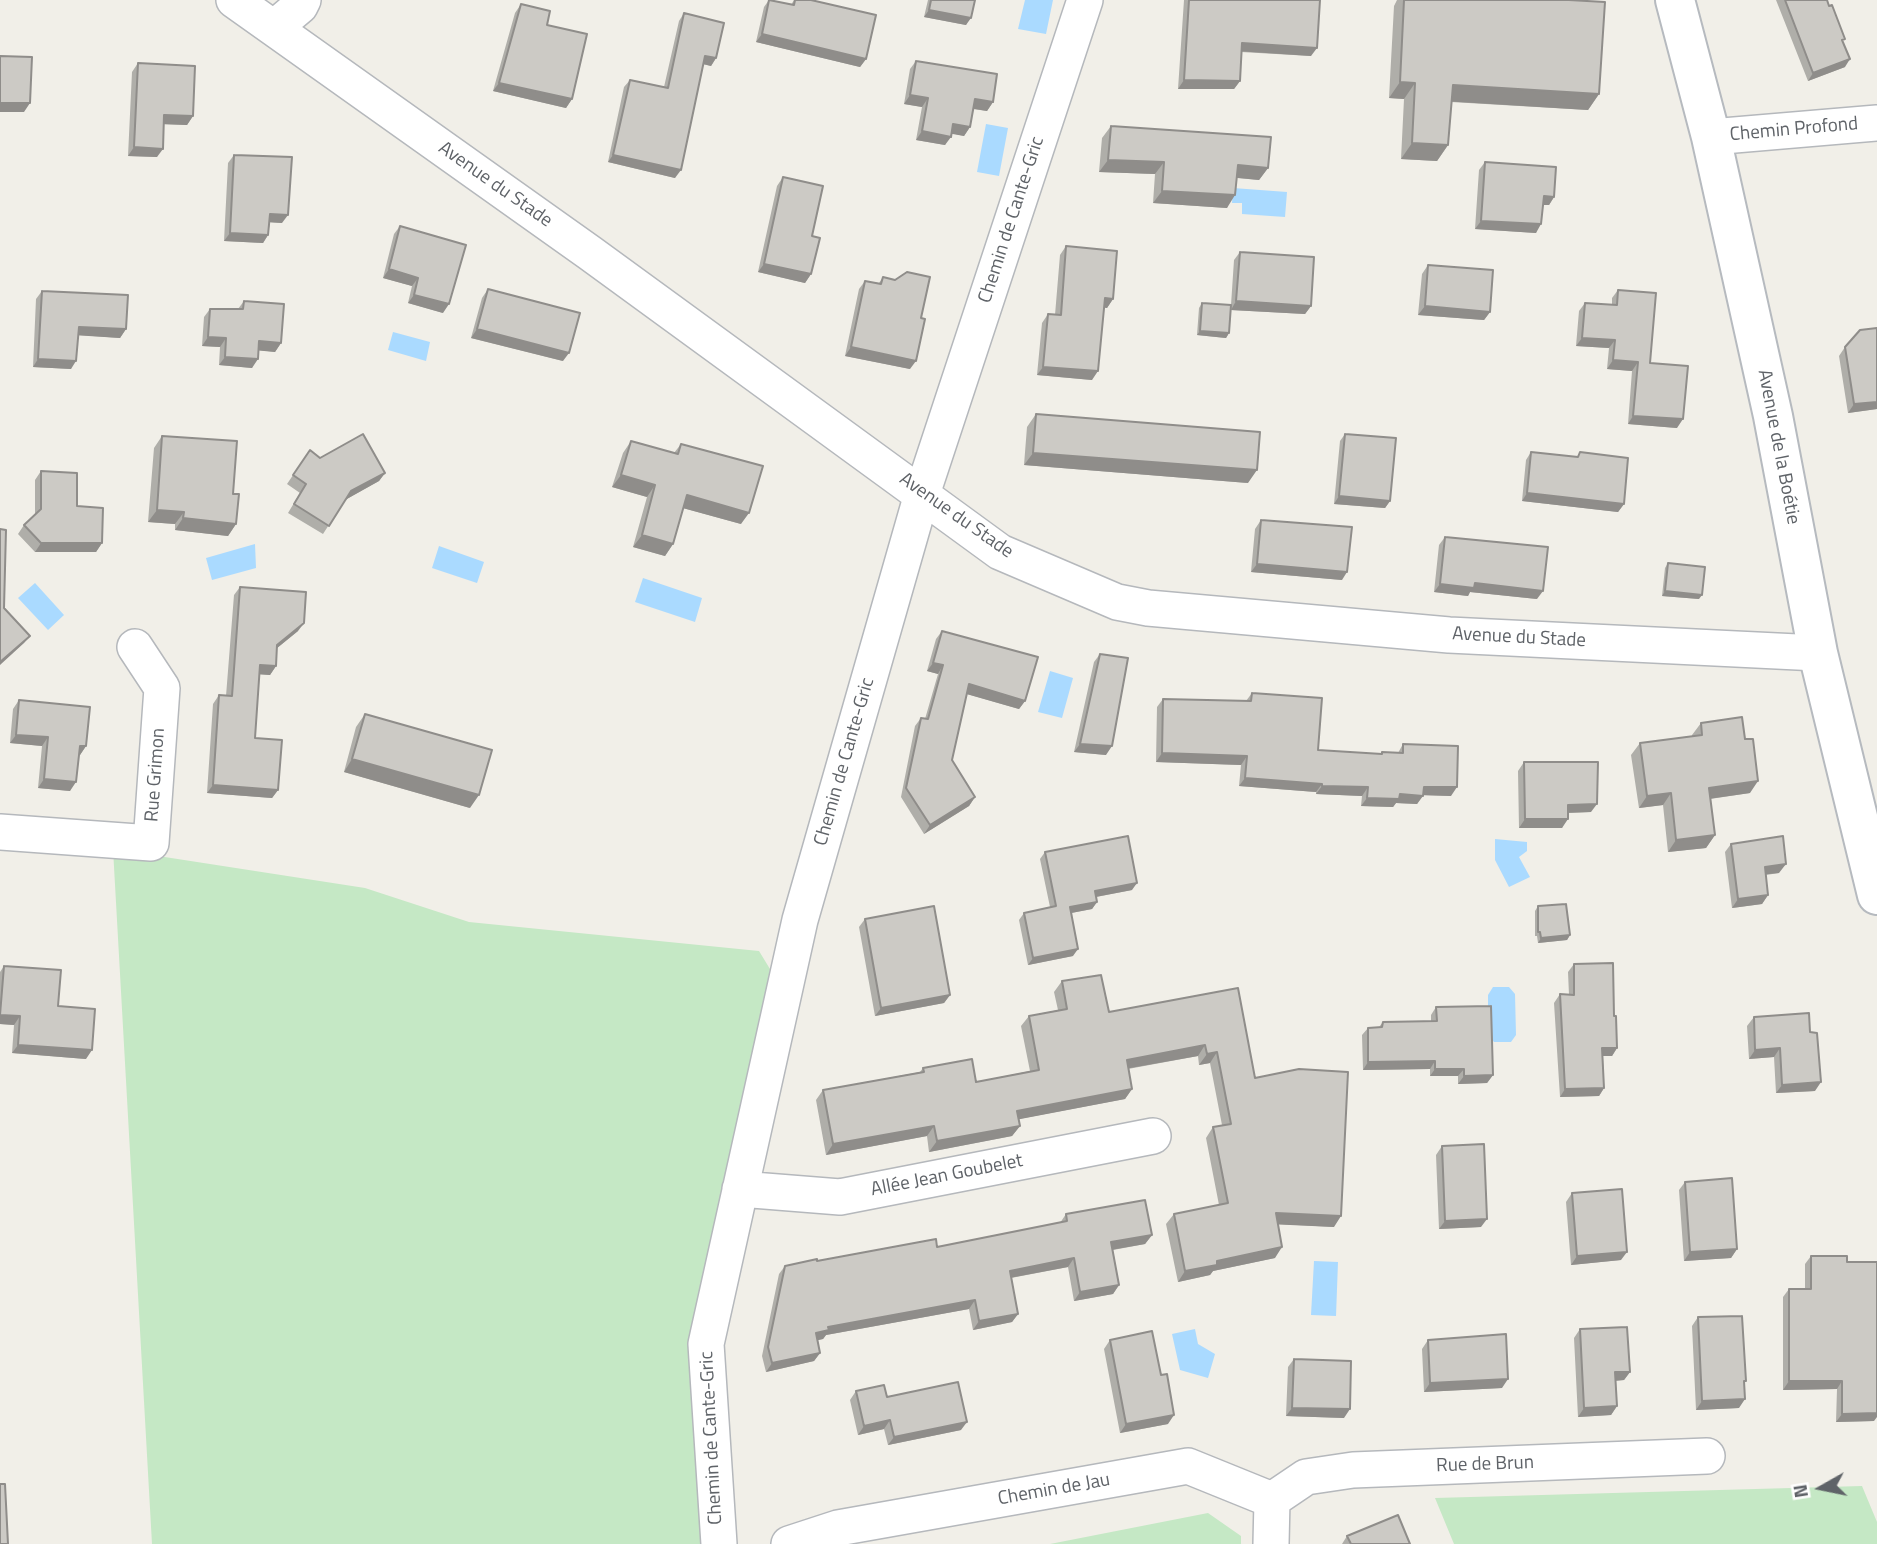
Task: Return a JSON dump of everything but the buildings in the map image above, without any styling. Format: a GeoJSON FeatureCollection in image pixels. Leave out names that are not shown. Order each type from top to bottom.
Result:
{"type":"FeatureCollection","features":[{"type":"Feature","properties":{"kind":"main road","name":"Avenue de la Boétie"},"geometry":{"type":"LineString","coordinates":[[1675,0],[1711,137],[1773,416],[1818,653],[1877,895]]}},
{"type":"Feature","properties":{"kind":"street","name":"Avenue du Stade"},"geometry":{"type":"LineString","coordinates":[[234,0],[590,253],[1000,552],[1117,602],[1148,608],[1448,635],[1818,653]]}},
{"type":"Feature","properties":{"kind":"street"},"geometry":{"type":"LineString","coordinates":[[274,28],[300,6],[303,0]]}},
{"type":"Feature","properties":{"kind":"street","name":"Chemin de Cante-Gric"},"geometry":{"type":"LineString","coordinates":[[719,1544],[706,1344],[800,920],[922,494],[1085,0]]}},
{"type":"Feature","properties":{"kind":"street","name":"Chemin Profond"},"geometry":{"type":"LineString","coordinates":[[1711,137],[1877,123]]}},
{"type":"Feature","properties":{"kind":"street","name":"Rue Grimon"},"geometry":{"type":"LineString","coordinates":[[0,832],[151,844],[162,688],[135,647]]}},
{"type":"Feature","properties":{"kind":"street","name":"Allée Jean Goubelet"},"geometry":{"type":"LineString","coordinates":[[740,1189],[840,1197],[1153,1136]]}},
{"type":"Feature","properties":{"kind":"street","name":"Rue de Brun"},"geometry":{"type":"LineString","coordinates":[[1272,1500],[1306,1477],[1353,1470],[1707,1456]]}},
{"type":"Feature","properties":{"kind":"street","name":"Chemin de Jau"},"geometry":{"type":"LineString","coordinates":[[789,1544],[838,1528],[1188,1466],[1272,1500]]}},
{"type":"Feature","properties":{"kind":"street"},"geometry":{"type":"LineString","coordinates":[[1271,1544],[1272,1500]]}},
{"type":"Feature","properties":{"kind":"green space"},"geometry":{"type":"Polygon","coordinates":[[[113,849],[365,888],[469,922],[759,951],[770,969],[698,1349],[705,1544],[152,1544],[113,849]]]}},
{"type":"Feature","properties":{"kind":"green space"},"geometry":{"type":"Polygon","coordinates":[[[1862,1486],[1877,1522],[1877,1544],[1454,1544],[1435,1498],[1862,1486]]]}},
{"type":"Feature","properties":{"kind":"green space"},"geometry":{"type":"Polygon","coordinates":[[[1208,1513],[1241,1536],[1241,1544],[1050,1544],[1208,1513]]]}},
{"type":"Feature","properties":{"kind":"water"},"geometry":{"type":"Polygon","coordinates":[[[1025,0],[1053,0],[1046,34],[1018,29],[1025,0]]]}},
{"type":"Feature","properties":{"kind":"water"},"geometry":{"type":"Polygon","coordinates":[[[986,124],[1008,128],[999,176],[977,172],[986,124]]]}},
{"type":"Feature","properties":{"kind":"water"},"geometry":{"type":"Polygon","coordinates":[[[1233,188],[1287,192],[1285,217],[1242,214],[1242,203],[1232,203],[1233,188]]]}},
{"type":"Feature","properties":{"kind":"water"},"geometry":{"type":"Polygon","coordinates":[[[393,332],[430,342],[426,361],[388,350],[393,332]]]}},
{"type":"Feature","properties":{"kind":"water"},"geometry":{"type":"Polygon","coordinates":[[[255,544],[256,568],[212,580],[206,558],[255,544]]]}},
{"type":"Feature","properties":{"kind":"water"},"geometry":{"type":"Polygon","coordinates":[[[439,546],[484,562],[477,583],[432,568],[439,546]]]}},
{"type":"Feature","properties":{"kind":"water"},"geometry":{"type":"Polygon","coordinates":[[[643,578],[702,598],[695,622],[635,602],[643,578]]]}},
{"type":"Feature","properties":{"kind":"water"},"geometry":{"type":"Polygon","coordinates":[[[35,583],[64,615],[48,630],[18,598],[35,583]]]}},
{"type":"Feature","properties":{"kind":"water"},"geometry":{"type":"Polygon","coordinates":[[[1050,671],[1073,678],[1062,718],[1038,712],[1050,671]]]}},
{"type":"Feature","properties":{"kind":"water"},"geometry":{"type":"Polygon","coordinates":[[[1495,839],[1527,842],[1527,851],[1519,857],[1530,877],[1509,887],[1495,860],[1495,839]]]}},
{"type":"Feature","properties":{"kind":"water"},"geometry":{"type":"Polygon","coordinates":[[[1493,987],[1509,987],[1515,994],[1516,1035],[1511,1042],[1494,1042],[1488,1035],[1488,995],[1493,987]]]}},
{"type":"Feature","properties":{"kind":"water"},"geometry":{"type":"Polygon","coordinates":[[[1314,1261],[1338,1262],[1336,1316],[1311,1315],[1314,1261]]]}},
{"type":"Feature","properties":{"kind":"water"},"geometry":{"type":"Polygon","coordinates":[[[1195,1329],[1198,1344],[1215,1354],[1208,1378],[1180,1370],[1172,1334],[1195,1329]]]}}]}
